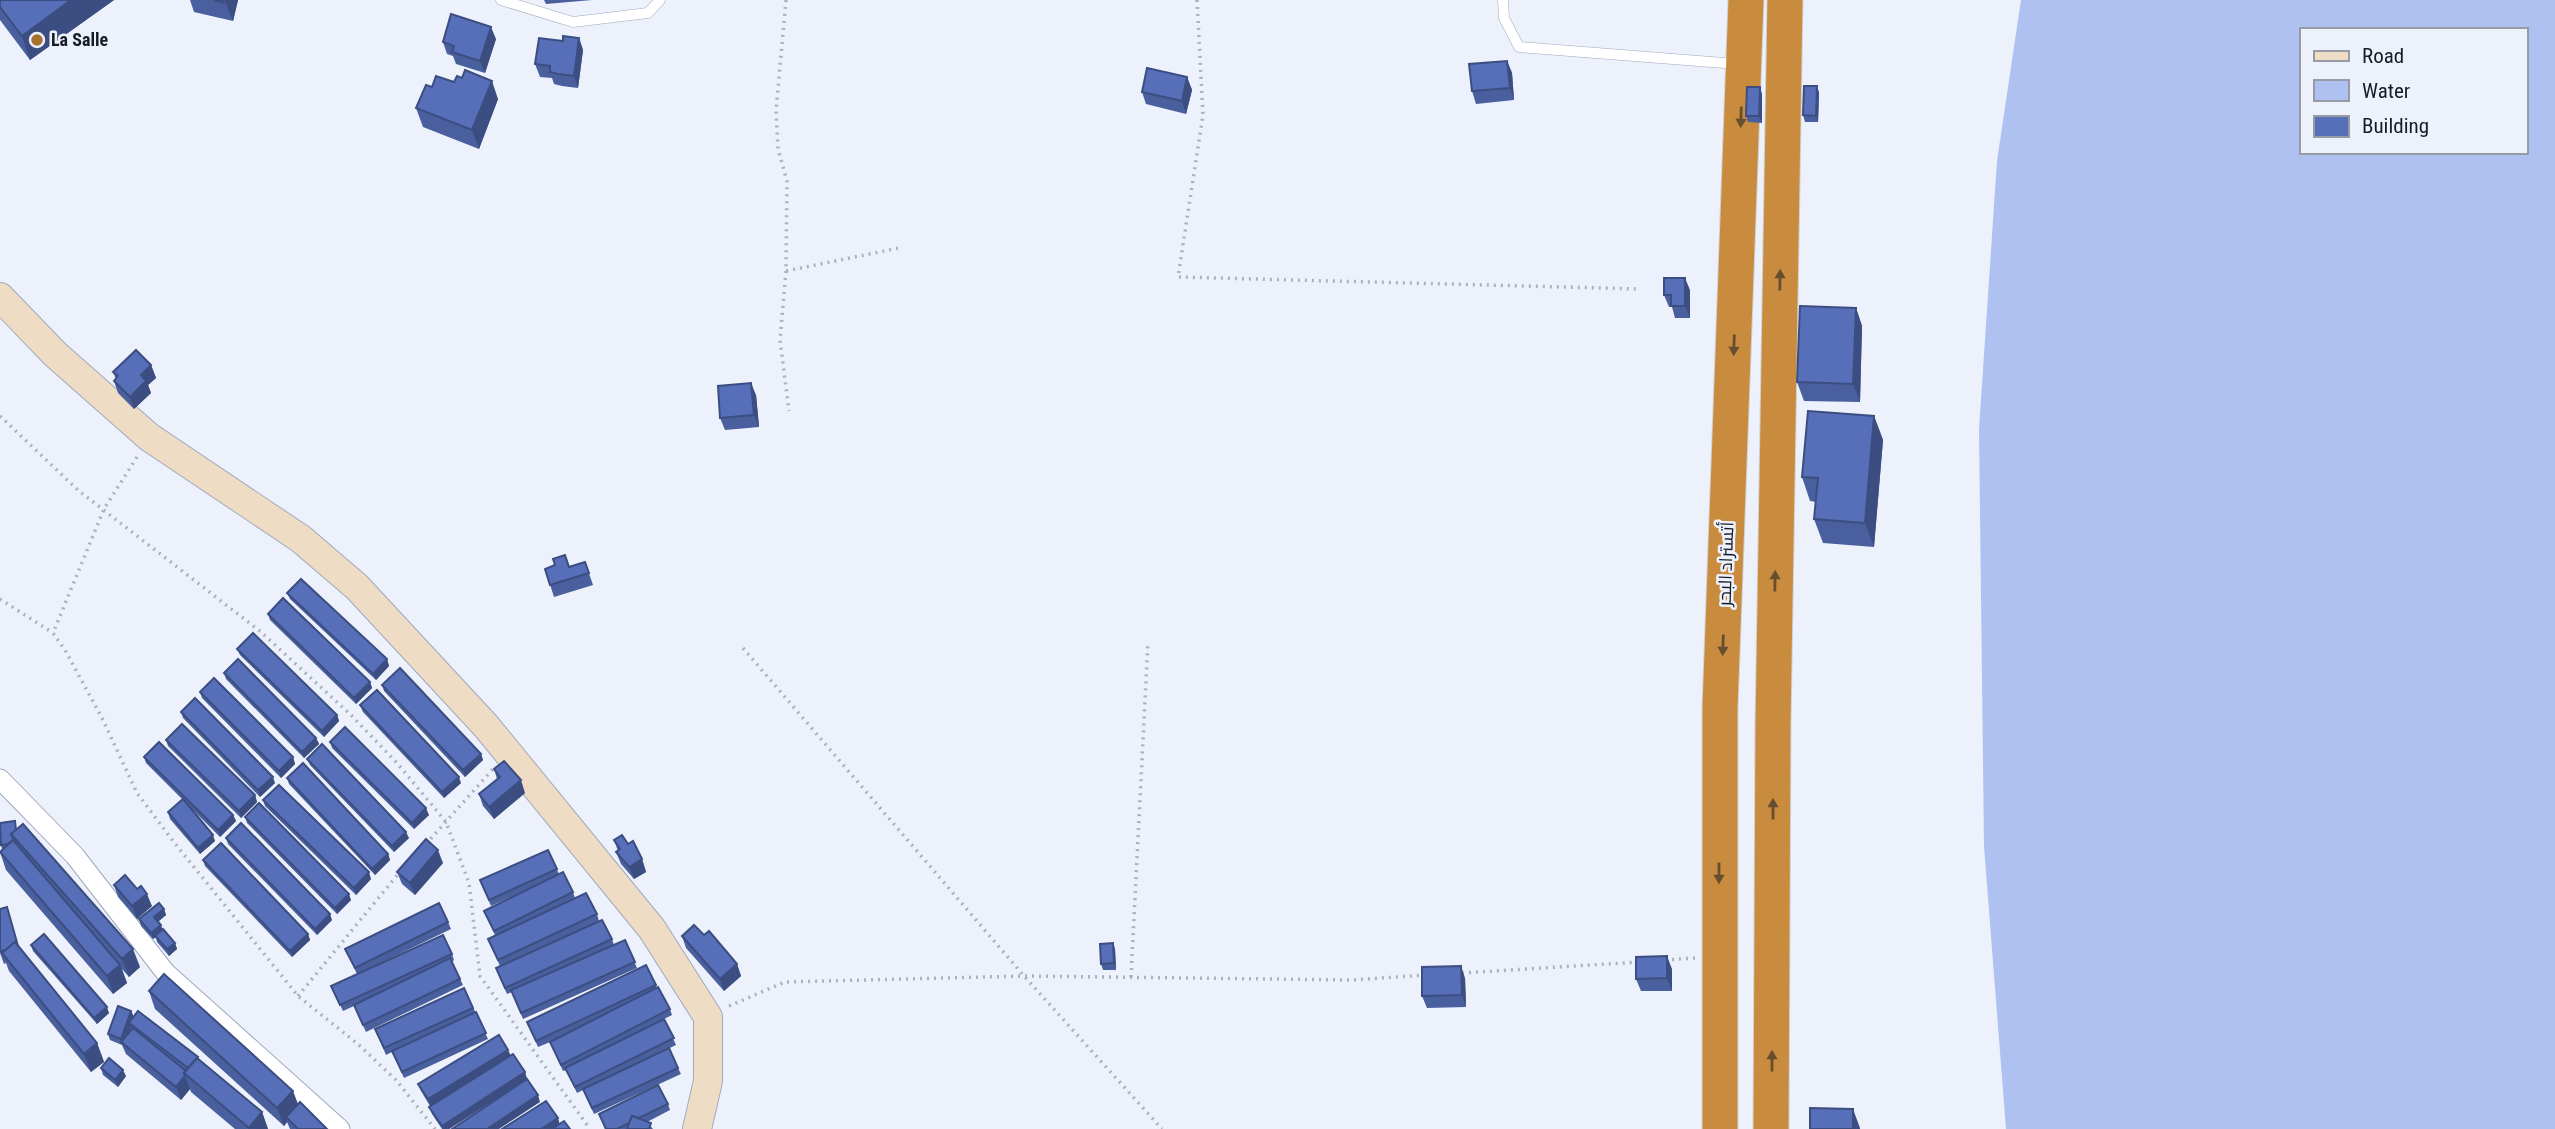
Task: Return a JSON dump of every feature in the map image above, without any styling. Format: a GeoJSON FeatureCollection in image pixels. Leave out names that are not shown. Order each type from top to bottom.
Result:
{"type":"FeatureCollection","features":[{"type":"Feature","properties":{"kind":"highway","name":"أتستراد البحر"},"geometry":{"type":"LineString","coordinates":[[1720,1129],[1720,708],[1746,0]]}},
{"type":"Feature","properties":{"kind":"highway"},"geometry":{"type":"LineString","coordinates":[[1771,1129],[1773,764],[1785,0]]}},
{"type":"Feature","properties":{"kind":"highway"},"geometry":{"type":"LineString","coordinates":[[1720,708],[1743,718],[1774,715]]}},
{"type":"Feature","properties":{"kind":"highway"},"geometry":{"type":"LineString","coordinates":[[1720,758],[1731,753],[1753,752],[1773,764]]}},
{"type":"Feature","properties":{"kind":"main road"},"geometry":{"type":"LineString","coordinates":[[0,297],[55,354],[149,437],[301,539],[357,587],[486,726],[652,929],[708,1017],[708,1081],[697,1129]]}},
{"type":"Feature","properties":{"kind":"street"},"geometry":{"type":"LineString","coordinates":[[0,779],[75,856],[165,972],[340,1129]]}},
{"type":"Feature","properties":{"kind":"lane"},"geometry":{"type":"LineString","coordinates":[[500,0],[573,22],[648,13],[660,0]]}},
{"type":"Feature","properties":{"kind":"lane"},"geometry":{"type":"LineString","coordinates":[[1503,0],[1504,18],[1520,47],[1743,65]]}},
{"type":"Feature","properties":{"kind":"path"},"geometry":{"type":"LineString","coordinates":[[786,0],[776,111],[778,149],[787,181],[786,271],[780,340],[789,411]]}},
{"type":"Feature","properties":{"kind":"path"},"geometry":{"type":"LineString","coordinates":[[1196,0],[1203,115],[1178,276],[1640,289]]}},
{"type":"Feature","properties":{"kind":"path"},"geometry":{"type":"LineString","coordinates":[[786,271],[899,248]]}},
{"type":"Feature","properties":{"kind":"path"},"geometry":{"type":"LineString","coordinates":[[0,416],[52,462],[79,491],[261,632],[351,715],[397,763],[446,822],[470,883],[480,976],[590,1129]]}},
{"type":"Feature","properties":{"kind":"path"},"geometry":{"type":"LineString","coordinates":[[53,633],[104,509],[149,437]]}},
{"type":"Feature","properties":{"kind":"path"},"geometry":{"type":"LineString","coordinates":[[0,599],[53,633],[102,718],[137,793],[298,996],[359,1045],[396,1080],[435,1129]]}},
{"type":"Feature","properties":{"kind":"path"},"geometry":{"type":"LineString","coordinates":[[1131,976],[1148,642]]}},
{"type":"Feature","properties":{"kind":"path"},"geometry":{"type":"LineString","coordinates":[[743,648],[1024,976],[1162,1129]]}},
{"type":"Feature","properties":{"kind":"path"},"geometry":{"type":"LineString","coordinates":[[418,852],[507,754]]}},
{"type":"Feature","properties":{"kind":"path"},"geometry":{"type":"LineString","coordinates":[[298,996],[400,873]]}},
{"type":"Feature","properties":{"kind":"path"},"geometry":{"type":"LineString","coordinates":[[1664,960],[1718,956]]}},
{"type":"Feature","properties":{"kind":"path"},"geometry":{"type":"LineString","coordinates":[[1461,973],[1651,961]]}},
{"type":"Feature","properties":{"kind":"path"},"geometry":{"type":"LineString","coordinates":[[708,1017],[750,995],[785,982],[1024,976],[1352,980],[1434,975]]}},
{"type":"Feature","properties":{"kind":"water"},"geometry":{"type":"Polygon","coordinates":[[[2021,0],[2555,0],[2555,1129],[2006,1129],[1984,846],[1979,429],[1997,161],[2021,0]]]}},
{"type":"Feature","properties":{"kind":"building"},"geometry":{"type":"Polygon","coordinates":[[[0,0],[71,0],[22,36],[0,7],[0,0]]]}},
{"type":"Feature","properties":{"kind":"building"},"geometry":{"type":"Polygon","coordinates":[[[451,14],[491,27],[480,61],[452,52],[454,46],[443,42],[451,14]]]}},
{"type":"Feature","properties":{"kind":"building"},"geometry":{"type":"Polygon","coordinates":[[[563,36],[579,38],[574,76],[550,72],[550,66],[535,64],[539,38],[563,41],[563,36]]]}},
{"type":"Feature","properties":{"kind":"building"},"geometry":{"type":"Polygon","coordinates":[[[1507,61],[1510,88],[1472,91],[1469,64],[1507,61]]]}},
{"type":"Feature","properties":{"kind":"building"},"geometry":{"type":"Polygon","coordinates":[[[1147,68],[1187,77],[1182,101],[1142,92],[1147,68]]]}},
{"type":"Feature","properties":{"kind":"building"},"geometry":{"type":"Polygon","coordinates":[[[465,70],[492,81],[472,130],[416,108],[426,85],[432,87],[436,76],[454,82],[457,76],[462,78],[465,70]]]}},
{"type":"Feature","properties":{"kind":"building"},"geometry":{"type":"Polygon","coordinates":[[[1804,86],[1817,86],[1816,116],[1803,115],[1804,86]]]}},
{"type":"Feature","properties":{"kind":"building"},"geometry":{"type":"Polygon","coordinates":[[[1747,87],[1760,87],[1759,116],[1746,116],[1747,87]]]}},
{"type":"Feature","properties":{"kind":"building"},"geometry":{"type":"Polygon","coordinates":[[[1664,278],[1685,278],[1685,306],[1671,306],[1671,295],[1664,295],[1664,278]]]}},
{"type":"Feature","properties":{"kind":"building"},"geometry":{"type":"Polygon","coordinates":[[[1800,306],[1856,308],[1853,384],[1797,382],[1800,306]]]}},
{"type":"Feature","properties":{"kind":"building"},"geometry":{"type":"Polygon","coordinates":[[[136,350],[151,365],[141,375],[146,381],[130,397],[114,381],[118,376],[113,372],[136,350]]]}},
{"type":"Feature","properties":{"kind":"building"},"geometry":{"type":"Polygon","coordinates":[[[751,383],[754,415],[720,418],[718,386],[751,383]]]}},
{"type":"Feature","properties":{"kind":"building"},"geometry":{"type":"Polygon","coordinates":[[[1808,411],[1874,416],[1865,523],[1814,519],[1818,478],[1802,477],[1808,411]]]}},
{"type":"Feature","properties":{"kind":"building"},"geometry":{"type":"Polygon","coordinates":[[[565,555],[569,567],[585,562],[589,573],[550,585],[545,569],[555,565],[553,559],[565,555]]]}},
{"type":"Feature","properties":{"kind":"building"},"geometry":{"type":"Polygon","coordinates":[[[301,579],[387,659],[373,674],[287,593],[301,579]]]}},
{"type":"Feature","properties":{"kind":"building"},"geometry":{"type":"Polygon","coordinates":[[[283,598],[370,682],[354,698],[268,614],[283,598]]]}},
{"type":"Feature","properties":{"kind":"building"},"geometry":{"type":"Polygon","coordinates":[[[253,633],[337,715],[322,731],[237,649],[253,633]]]}},
{"type":"Feature","properties":{"kind":"building"},"geometry":{"type":"Polygon","coordinates":[[[238,659],[316,738],[302,752],[224,673],[238,659]]]}},
{"type":"Feature","properties":{"kind":"building"},"geometry":{"type":"Polygon","coordinates":[[[400,668],[481,754],[463,770],[382,685],[400,668]]]}},
{"type":"Feature","properties":{"kind":"building"},"geometry":{"type":"Polygon","coordinates":[[[214,678],[293,757],[279,771],[200,692],[214,678]]]}},
{"type":"Feature","properties":{"kind":"building"},"geometry":{"type":"Polygon","coordinates":[[[377,690],[459,777],[442,792],[360,705],[377,690]]]}},
{"type":"Feature","properties":{"kind":"building"},"geometry":{"type":"Polygon","coordinates":[[[195,698],[273,777],[258,790],[181,712],[195,698]]]}},
{"type":"Feature","properties":{"kind":"building"},"geometry":{"type":"Polygon","coordinates":[[[182,724],[255,795],[239,811],[166,740],[182,724]]]}},
{"type":"Feature","properties":{"kind":"building"},"geometry":{"type":"Polygon","coordinates":[[[345,727],[426,808],[412,823],[330,742],[345,727]]]}},
{"type":"Feature","properties":{"kind":"building"},"geometry":{"type":"Polygon","coordinates":[[[159,742],[233,815],[218,830],[144,757],[159,742]]]}},
{"type":"Feature","properties":{"kind":"building"},"geometry":{"type":"Polygon","coordinates":[[[322,744],[406,832],[392,846],[307,759],[322,744]]]}},
{"type":"Feature","properties":{"kind":"building"},"geometry":{"type":"Polygon","coordinates":[[[504,761],[521,780],[489,807],[479,794],[500,777],[494,769],[504,761]]]}},
{"type":"Feature","properties":{"kind":"building"},"geometry":{"type":"Polygon","coordinates":[[[303,763],[388,854],[372,869],[287,778],[303,763]]]}},
{"type":"Feature","properties":{"kind":"building"},"geometry":{"type":"Polygon","coordinates":[[[279,785],[369,872],[354,888],[263,800],[279,785]]]}},
{"type":"Feature","properties":{"kind":"building"},"geometry":{"type":"Polygon","coordinates":[[[183,799],[213,835],[198,848],[168,812],[183,799]]]}},
{"type":"Feature","properties":{"kind":"building"},"geometry":{"type":"Polygon","coordinates":[[[259,803],[349,894],[335,908],[245,817],[259,803]]]}},
{"type":"Feature","properties":{"kind":"building"},"geometry":{"type":"Polygon","coordinates":[[[15,821],[16,830],[11,834],[14,841],[1,845],[0,823],[15,821]]]}},
{"type":"Feature","properties":{"kind":"building"},"geometry":{"type":"Polygon","coordinates":[[[241,823],[330,914],[315,929],[226,838],[241,823]]]}},
{"type":"Feature","properties":{"kind":"building"},"geometry":{"type":"Polygon","coordinates":[[[23,824],[133,949],[122,959],[11,834],[23,824]]]}},
{"type":"Feature","properties":{"kind":"building"},"geometry":{"type":"Polygon","coordinates":[[[622,835],[628,844],[633,841],[642,859],[629,867],[616,852],[620,849],[614,840],[622,835]]]}},
{"type":"Feature","properties":{"kind":"building"},"geometry":{"type":"Polygon","coordinates":[[[426,839],[438,850],[410,883],[397,872],[426,839]]]}},
{"type":"Feature","properties":{"kind":"building"},"geometry":{"type":"Polygon","coordinates":[[[13,840],[120,965],[107,976],[0,852],[13,840]]]}},
{"type":"Feature","properties":{"kind":"building"},"geometry":{"type":"Polygon","coordinates":[[[221,843],[308,934],[290,951],[203,860],[221,843]]]}},
{"type":"Feature","properties":{"kind":"building"},"geometry":{"type":"Polygon","coordinates":[[[548,850],[557,869],[489,900],[480,880],[548,850]]]}},
{"type":"Feature","properties":{"kind":"building"},"geometry":{"type":"Polygon","coordinates":[[[563,872],[573,892],[494,931],[484,911],[563,872]]]}},
{"type":"Feature","properties":{"kind":"building"},"geometry":{"type":"Polygon","coordinates":[[[125,875],[137,889],[141,886],[147,894],[132,906],[114,885],[125,875]]]}},
{"type":"Feature","properties":{"kind":"building"},"geometry":{"type":"Polygon","coordinates":[[[586,893],[597,914],[498,960],[488,939],[586,893]]]}},
{"type":"Feature","properties":{"kind":"building"},"geometry":{"type":"Polygon","coordinates":[[[159,903],[164,909],[154,917],[161,925],[151,933],[139,919],[159,903]]]}},
{"type":"Feature","properties":{"kind":"building"},"geometry":{"type":"Polygon","coordinates":[[[439,903],[448,922],[355,968],[345,949],[439,903]]]}},
{"type":"Feature","properties":{"kind":"building"},"geometry":{"type":"Polygon","coordinates":[[[7,907],[18,946],[15,942],[6,950],[0,951],[0,909],[7,907]]]}},
{"type":"Feature","properties":{"kind":"building"},"geometry":{"type":"Polygon","coordinates":[[[602,920],[612,939],[505,988],[496,968],[602,920]]]}},
{"type":"Feature","properties":{"kind":"building"},"geometry":{"type":"Polygon","coordinates":[[[694,925],[704,935],[709,931],[737,964],[720,979],[682,936],[694,925]]]}},
{"type":"Feature","properties":{"kind":"building"},"geometry":{"type":"Polygon","coordinates":[[[163,929],[175,943],[167,949],[155,936],[163,929]]]}},
{"type":"Feature","properties":{"kind":"building"},"geometry":{"type":"Polygon","coordinates":[[[44,934],[107,1007],[94,1018],[31,945],[44,934]]]}},
{"type":"Feature","properties":{"kind":"building"},"geometry":{"type":"Polygon","coordinates":[[[443,935],[452,954],[340,1005],[331,986],[443,935]]]}},
{"type":"Feature","properties":{"kind":"building"},"geometry":{"type":"Polygon","coordinates":[[[625,940],[635,962],[521,1013],[511,990],[625,940]]]}},
{"type":"Feature","properties":{"kind":"building"},"geometry":{"type":"Polygon","coordinates":[[[15,942],[97,1043],[84,1054],[2,953],[15,942]]]}},
{"type":"Feature","properties":{"kind":"building"},"geometry":{"type":"Polygon","coordinates":[[[1113,943],[1114,963],[1101,964],[1100,944],[1113,943]]]}},
{"type":"Feature","properties":{"kind":"building"},"geometry":{"type":"Polygon","coordinates":[[[1667,956],[1667,978],[1636,979],[1636,957],[1667,956]]]}},
{"type":"Feature","properties":{"kind":"building"},"geometry":{"type":"Polygon","coordinates":[[[450,958],[460,979],[363,1025],[354,1005],[450,958]]]}},
{"type":"Feature","properties":{"kind":"building"},"geometry":{"type":"Polygon","coordinates":[[[646,965],[656,985],[536,1041],[527,1022],[646,965]]]}},
{"type":"Feature","properties":{"kind":"building"},"geometry":{"type":"Polygon","coordinates":[[[1461,966],[1462,995],[1422,996],[1422,967],[1461,966]]]}},
{"type":"Feature","properties":{"kind":"building"},"geometry":{"type":"Polygon","coordinates":[[[164,974],[293,1091],[277,1108],[149,991],[164,974]]]}},
{"type":"Feature","properties":{"kind":"building"},"geometry":{"type":"Polygon","coordinates":[[[658,987],[670,1009],[561,1065],[550,1042],[658,987]]]}},
{"type":"Feature","properties":{"kind":"building"},"geometry":{"type":"Polygon","coordinates":[[[464,988],[473,1008],[384,1048],[375,1029],[464,988]]]}},
{"type":"Feature","properties":{"kind":"building"},"geometry":{"type":"Polygon","coordinates":[[[118,1006],[131,1011],[121,1039],[108,1034],[118,1006]]]}},
{"type":"Feature","properties":{"kind":"building"},"geometry":{"type":"Polygon","coordinates":[[[138,1011],[198,1057],[188,1068],[129,1023],[138,1011]]]}},
{"type":"Feature","properties":{"kind":"building"},"geometry":{"type":"Polygon","coordinates":[[[476,1012],[486,1033],[402,1072],[392,1051],[476,1012]]]}},
{"type":"Feature","properties":{"kind":"building"},"geometry":{"type":"Polygon","coordinates":[[[664,1019],[674,1038],[575,1087],[565,1068],[664,1019]]]}},
{"type":"Feature","properties":{"kind":"building"},"geometry":{"type":"Polygon","coordinates":[[[133,1028],[186,1071],[176,1087],[121,1042],[133,1028]]]}},
{"type":"Feature","properties":{"kind":"building"},"geometry":{"type":"Polygon","coordinates":[[[499,1035],[508,1050],[428,1099],[418,1084],[499,1035]]]}},
{"type":"Feature","properties":{"kind":"building"},"geometry":{"type":"Polygon","coordinates":[[[669,1048],[678,1068],[592,1108],[583,1089],[669,1048]]]}},
{"type":"Feature","properties":{"kind":"building"},"geometry":{"type":"Polygon","coordinates":[[[513,1054],[525,1072],[442,1126],[429,1107],[513,1054]]]}},
{"type":"Feature","properties":{"kind":"building"},"geometry":{"type":"Polygon","coordinates":[[[109,1058],[123,1070],[115,1080],[101,1068],[109,1058]]]}},
{"type":"Feature","properties":{"kind":"building"},"geometry":{"type":"Polygon","coordinates":[[[197,1058],[262,1112],[249,1128],[184,1073],[197,1058]]]}},
{"type":"Feature","properties":{"kind":"building"},"geometry":{"type":"Polygon","coordinates":[[[527,1079],[538,1095],[487,1129],[452,1129],[527,1079]]]}},
{"type":"Feature","properties":{"kind":"building"},"geometry":{"type":"Polygon","coordinates":[[[658,1085],[668,1104],[639,1118],[632,1116],[629,1123],[617,1129],[606,1129],[599,1114],[658,1085]]]}},
{"type":"Feature","properties":{"kind":"building"},"geometry":{"type":"Polygon","coordinates":[[[546,1101],[558,1118],[541,1129],[502,1129],[546,1101]]]}},
{"type":"Feature","properties":{"kind":"building"},"geometry":{"type":"Polygon","coordinates":[[[300,1102],[327,1129],[298,1129],[286,1117],[300,1102]]]}},
{"type":"Feature","properties":{"kind":"building"},"geometry":{"type":"Polygon","coordinates":[[[1810,1108],[1853,1109],[1853,1129],[1810,1129],[1810,1108]]]}},
{"type":"Feature","properties":{"kind":"building"},"geometry":{"type":"Polygon","coordinates":[[[632,1116],[651,1123],[649,1129],[627,1129],[632,1116]]]}},
{"type":"Feature","properties":{"kind":"building"},"geometry":{"type":"Polygon","coordinates":[[[564,1121],[570,1129],[552,1129],[564,1121]]]}},
{"type":"Feature","properties":{"kind":"place","name":"La Salle"},"geometry":{"type":"Point","coordinates":[37,40]}}]}
